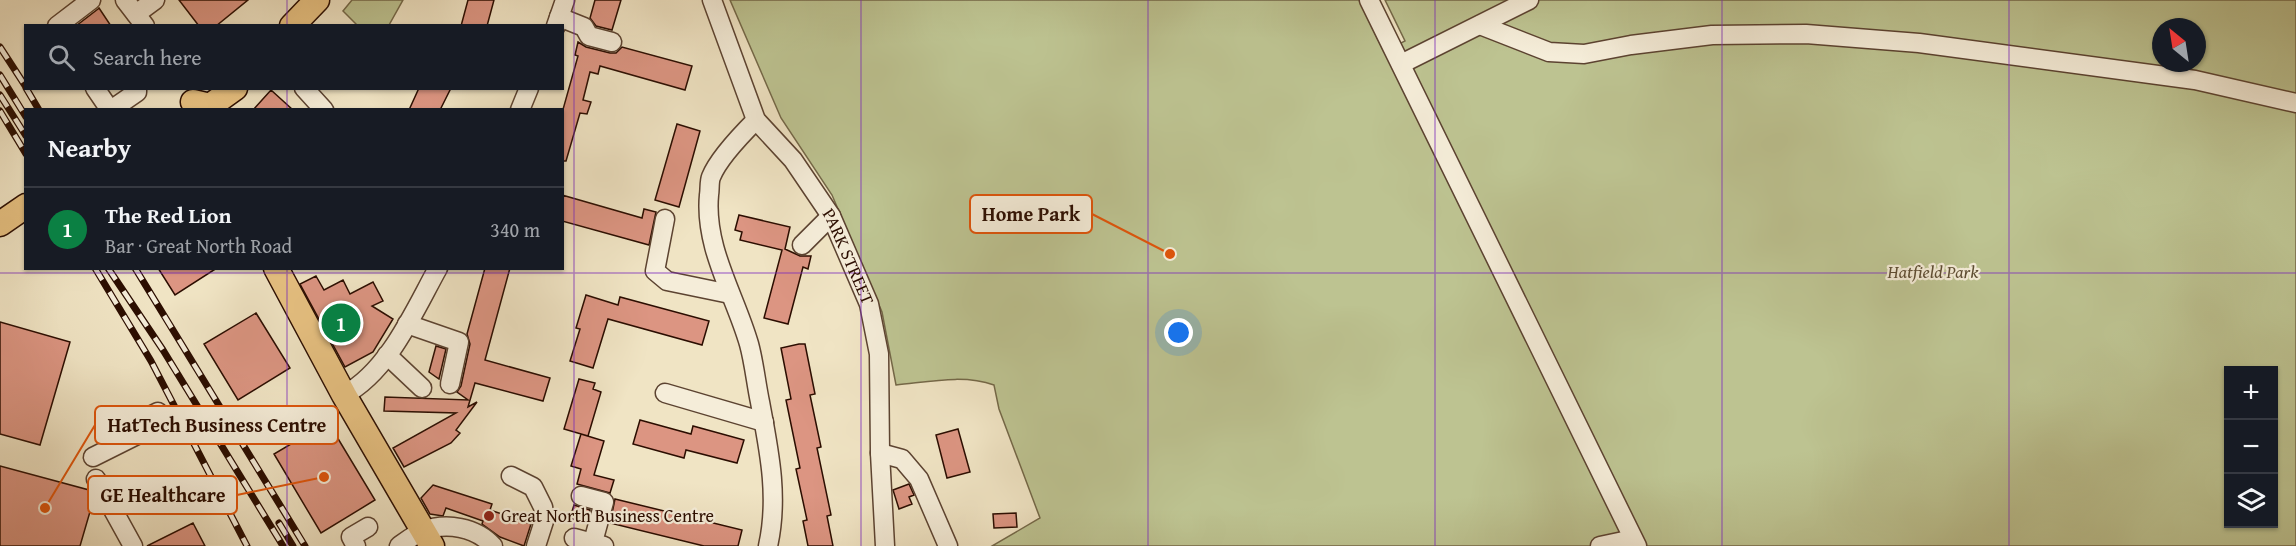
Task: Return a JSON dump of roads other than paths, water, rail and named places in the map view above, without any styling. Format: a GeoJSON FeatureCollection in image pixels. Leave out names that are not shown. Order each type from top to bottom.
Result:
{"type":"FeatureCollection","features":[{"type":"Feature","properties":{"kind":"main road"},"geometry":{"type":"LineString","coordinates":[[294,24],[317,0]]}},
{"type":"Feature","properties":{"kind":"main road"},"geometry":{"type":"LineString","coordinates":[[193,100],[210,106],[232,90]]}},
{"type":"Feature","properties":{"kind":"main road"},"geometry":{"type":"LineString","coordinates":[[277,270],[345,395],[428,538]]}},
{"type":"Feature","properties":{"kind":"street"},"geometry":{"type":"LineString","coordinates":[[60,24],[91,0]]}},
{"type":"Feature","properties":{"kind":"street"},"geometry":{"type":"LineString","coordinates":[[136,13],[155,0]]}},
{"type":"Feature","properties":{"kind":"street","name":"PARK STREET"},"geometry":{"type":"LineString","coordinates":[[712,0],[756,120],[793,160],[831,216],[869,304],[879,354],[880,453],[885,546]]}},
{"type":"Feature","properties":{"kind":"street"},"geometry":{"type":"LineString","coordinates":[[1369,0],[1635,542],[1600,546]]}},
{"type":"Feature","properties":{"kind":"street"},"geometry":{"type":"LineString","coordinates":[[1401,64],[1529,0]]}},
{"type":"Feature","properties":{"kind":"street"},"geometry":{"type":"LineString","coordinates":[[560,14],[584,27],[589,36],[612,42]]}},
{"type":"Feature","properties":{"kind":"street"},"geometry":{"type":"LineString","coordinates":[[1480,25],[1549,52],[1584,54],[1630,45],[1713,35],[1806,34],[1919,43],[2195,80],[2296,103]]}},
{"type":"Feature","properties":{"kind":"street"},"geometry":{"type":"LineString","coordinates":[[96,90],[110,108]]}},
{"type":"Feature","properties":{"kind":"street"},"geometry":{"type":"LineString","coordinates":[[114,108],[137,90]]}},
{"type":"Feature","properties":{"kind":"street"},"geometry":{"type":"LineString","coordinates":[[306,90],[322,108]]}},
{"type":"Feature","properties":{"kind":"street"},"geometry":{"type":"LineString","coordinates":[[521,108],[528,90]]}},
{"type":"Feature","properties":{"kind":"street"},"geometry":{"type":"LineString","coordinates":[[756,120],[732,146],[711,177],[708,214],[713,240],[748,343],[764,422],[772,469],[774,510],[768,546]]}},
{"type":"Feature","properties":{"kind":"street"},"geometry":{"type":"LineString","coordinates":[[802,245],[831,216]]}},
{"type":"Feature","properties":{"kind":"street"},"geometry":{"type":"LineString","coordinates":[[665,219],[655,271],[667,281],[730,294]]}},
{"type":"Feature","properties":{"kind":"street"},"geometry":{"type":"LineString","coordinates":[[345,395],[373,375],[407,324],[437,270]]}},
{"type":"Feature","properties":{"kind":"street"},"geometry":{"type":"LineString","coordinates":[[407,324],[459,342],[450,384]]}},
{"type":"Feature","properties":{"kind":"street"},"geometry":{"type":"LineString","coordinates":[[387,355],[422,388]]}},
{"type":"Feature","properties":{"kind":"street"},"geometry":{"type":"LineString","coordinates":[[665,393],[764,422]]}},
{"type":"Feature","properties":{"kind":"street"},"geometry":{"type":"LineString","coordinates":[[93,457],[155,426],[150,416],[158,412]]}},
{"type":"Feature","properties":{"kind":"street"},"geometry":{"type":"LineString","coordinates":[[880,453],[902,459],[919,479],[948,546]]}},
{"type":"Feature","properties":{"kind":"street"},"geometry":{"type":"LineString","coordinates":[[511,476],[533,487],[543,507],[545,518],[536,546]]}},
{"type":"Feature","properties":{"kind":"street"},"geometry":{"type":"LineString","coordinates":[[96,479],[133,546]]}},
{"type":"Feature","properties":{"kind":"street"},"geometry":{"type":"LineString","coordinates":[[574,538],[599,544],[604,502],[581,496]]}},
{"type":"Feature","properties":{"kind":"street"},"geometry":{"type":"LineString","coordinates":[[356,546],[351,537],[368,527]]}},
{"type":"Feature","properties":{"kind":"street"},"geometry":{"type":"LineString","coordinates":[[399,546],[428,538],[449,527],[465,528],[488,540],[493,546]]}},
{"type":"Feature","properties":{"kind":"railway"},"geometry":{"type":"LineString","coordinates":[[0,47],[24,84]]}},
{"type":"Feature","properties":{"kind":"railway"},"geometry":{"type":"LineString","coordinates":[[0,75],[24,114]]}},
{"type":"Feature","properties":{"kind":"railway"},"geometry":{"type":"LineString","coordinates":[[27,90],[38,108]]}},
{"type":"Feature","properties":{"kind":"railway"},"geometry":{"type":"LineString","coordinates":[[0,95],[24,133]]}},
{"type":"Feature","properties":{"kind":"railway"},"geometry":{"type":"LineString","coordinates":[[0,111],[24,151]]}},
{"type":"Feature","properties":{"kind":"railway"},"geometry":{"type":"LineString","coordinates":[[96,270],[151,361],[247,546]]}},
{"type":"Feature","properties":{"kind":"railway"},"geometry":{"type":"LineString","coordinates":[[109,270],[163,350],[283,546]]}},
{"type":"Feature","properties":{"kind":"railway"},"geometry":{"type":"LineString","coordinates":[[136,270],[305,546]]}},
{"type":"Feature","properties":{"kind":"railway"},"geometry":{"type":"LineString","coordinates":[[279,523],[293,546]]}},
{"type":"Feature","properties":{"kind":"place","name":"Home Park"},"geometry":{"type":"Point","coordinates":[1170,254]}},
{"type":"Feature","properties":{"kind":"place","name":"The Red Lion"},"geometry":{"type":"Point","coordinates":[341,323]}},
{"type":"Feature","properties":{"kind":"place","name":"GE Healthcare"},"geometry":{"type":"Point","coordinates":[324,477]}},
{"type":"Feature","properties":{"kind":"place","name":"HatTech Business Centre"},"geometry":{"type":"Point","coordinates":[45,508]}},
{"type":"Feature","properties":{"kind":"place","name":"Great North Business Centre"},"geometry":{"type":"Point","coordinates":[489,516]}},
{"type":"Feature","properties":{"kind":"park label","name":"Hatfield Park"},"geometry":{"type":"Point","coordinates":[1933,272]}}]}
